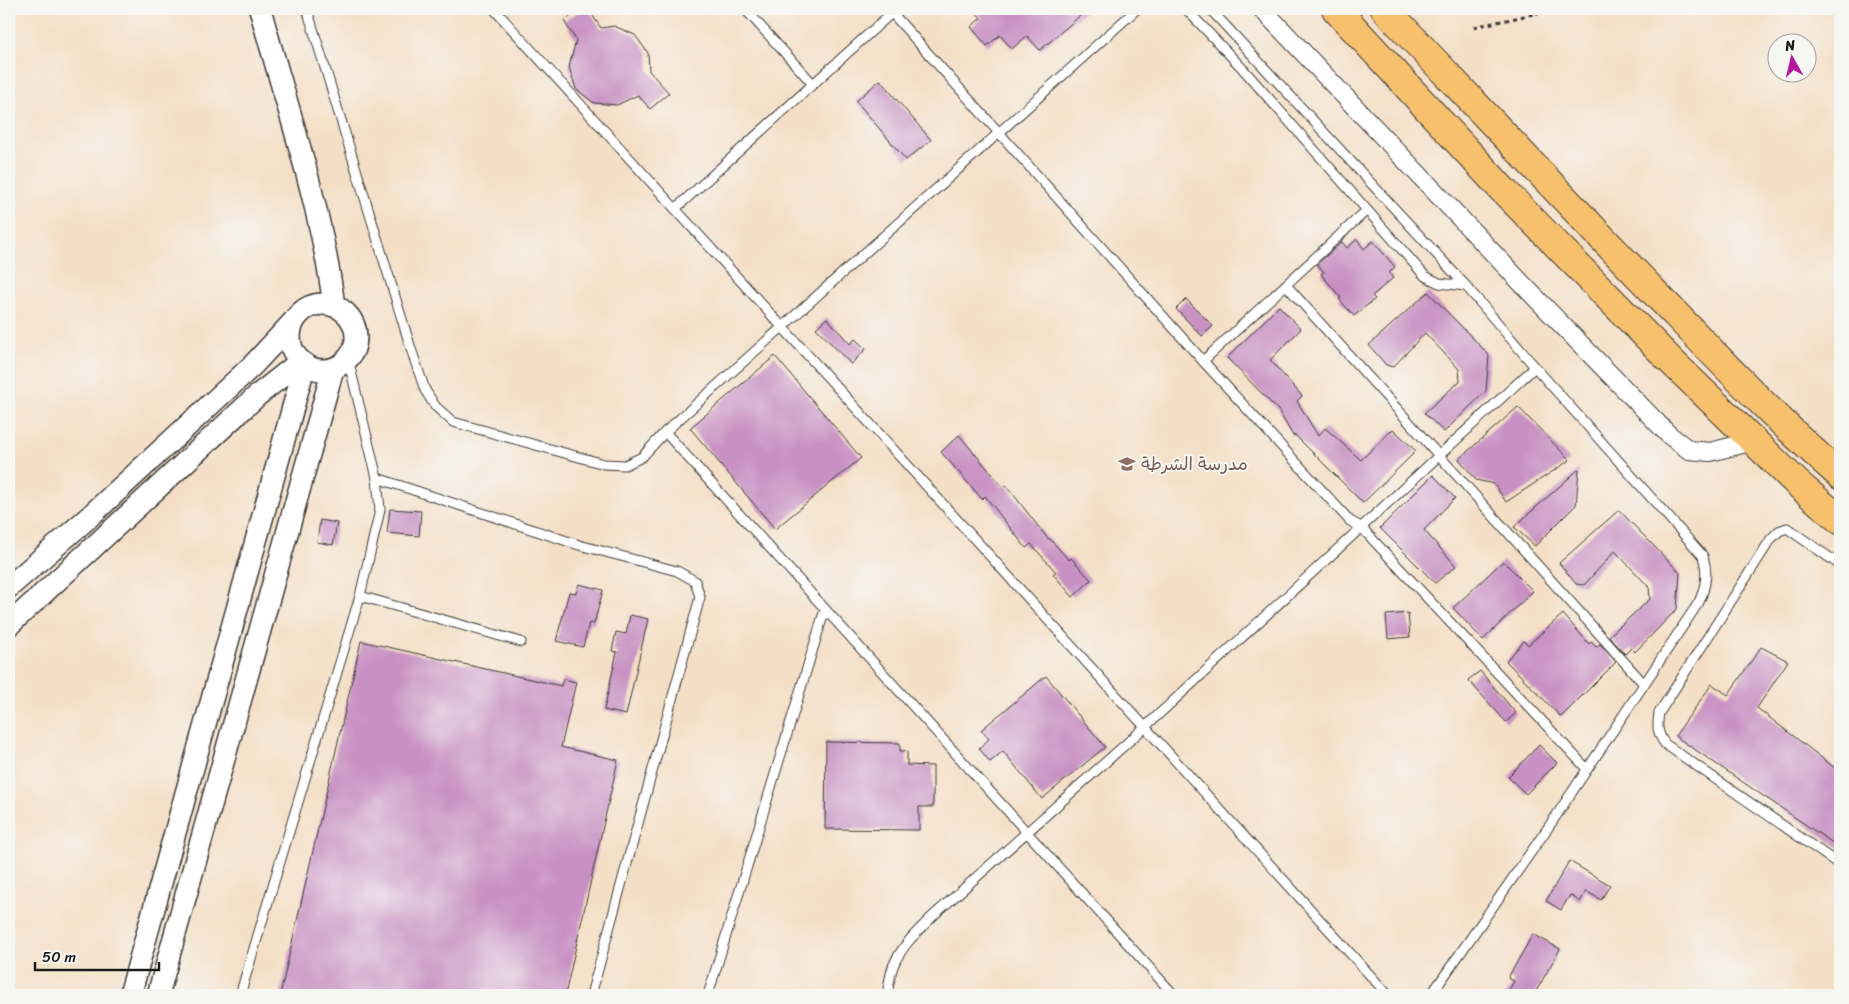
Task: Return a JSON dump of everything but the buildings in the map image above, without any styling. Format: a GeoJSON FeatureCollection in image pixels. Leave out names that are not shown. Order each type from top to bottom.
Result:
{"type":"FeatureCollection","features":[{"type":"Feature","properties":{"kind":"highway"},"geometry":{"type":"LineString","coordinates":[[1336,9],[1502,189],[1671,361],[1798,484],[1840,520]]}},
{"type":"Feature","properties":{"kind":"highway"},"geometry":{"type":"LineString","coordinates":[[1385,9],[1758,399],[1840,475]]}},
{"type":"Feature","properties":{"kind":"street"},"geometry":{"type":"LineString","coordinates":[[260,9],[318,216],[328,261],[334,306]]}},
{"type":"Feature","properties":{"kind":"street"},"geometry":{"type":"LineString","coordinates":[[1262,9],[1529,291],[1669,435],[1689,450],[1710,452],[1754,441]]}},
{"type":"Feature","properties":{"kind":"street"},"geometry":{"type":"LineString","coordinates":[[9,587],[89,517],[253,365],[299,315],[309,307],[324,304],[334,306],[349,316],[356,333],[353,352],[340,364],[322,370],[303,363],[293,350],[291,341],[293,322]]}},
{"type":"Feature","properties":{"kind":"street"},"geometry":{"type":"LineString","coordinates":[[9,625],[252,400],[303,363]]}},
{"type":"Feature","properties":{"kind":"street"},"geometry":{"type":"LineString","coordinates":[[130,995],[303,363]]}},
{"type":"Feature","properties":{"kind":"street"},"geometry":{"type":"LineString","coordinates":[[158,995],[340,364]]}},
{"type":"Feature","properties":{"kind":"lane"},"geometry":{"type":"LineString","coordinates":[[307,9],[412,352],[425,390],[435,406],[453,422],[604,464],[625,465],[642,457],[665,432],[1137,9]]}},
{"type":"Feature","properties":{"kind":"lane"},"geometry":{"type":"LineString","coordinates":[[494,9],[1388,995]]}},
{"type":"Feature","properties":{"kind":"lane"},"geometry":{"type":"LineString","coordinates":[[745,9],[814,84]]}},
{"type":"Feature","properties":{"kind":"lane"},"geometry":{"type":"LineString","coordinates":[[1186,9],[1243,69],[1425,276],[1439,283],[1466,286]]}},
{"type":"Feature","properties":{"kind":"lane"},"geometry":{"type":"LineString","coordinates":[[1210,9],[1466,286],[1535,367],[1703,556],[1706,568],[1706,580],[1700,602],[1431,995]]}},
{"type":"Feature","properties":{"kind":"lane"},"geometry":{"type":"LineString","coordinates":[[675,209],[894,11],[1204,361],[1350,521],[1362,527],[1587,769]]}},
{"type":"Feature","properties":{"kind":"lane"},"geometry":{"type":"LineString","coordinates":[[1204,361],[1367,210]]}},
{"type":"Feature","properties":{"kind":"lane"},"geometry":{"type":"LineString","coordinates":[[1286,285],[1644,684]]}},
{"type":"Feature","properties":{"kind":"lane"},"geometry":{"type":"LineString","coordinates":[[240,995],[360,596],[380,510],[377,478],[340,364]]}},
{"type":"Feature","properties":{"kind":"lane"},"geometry":{"type":"LineString","coordinates":[[888,995],[894,966],[912,936],[1145,727],[1535,367]]}},
{"type":"Feature","properties":{"kind":"lane"},"geometry":{"type":"LineString","coordinates":[[665,432],[1174,995]]}},
{"type":"Feature","properties":{"kind":"lane"},"geometry":{"type":"LineString","coordinates":[[377,478],[579,545],[677,571],[695,581],[700,597],[591,995]]}},
{"type":"Feature","properties":{"kind":"lane"},"geometry":{"type":"LineString","coordinates":[[1840,565],[1787,528],[1779,532],[1771,539],[1659,713],[1657,724],[1658,735],[1665,744],[1840,865]]}},
{"type":"Feature","properties":{"kind":"lane"},"geometry":{"type":"LineString","coordinates":[[360,596],[522,642]]}},
{"type":"Feature","properties":{"kind":"lane"},"geometry":{"type":"LineString","coordinates":[[708,995],[825,609]]}},
{"type":"Feature","properties":{"kind":"path"},"geometry":{"type":"LineString","coordinates":[[1474,27],[1557,9]]}},
{"type":"Feature","properties":{"kind":"place","name":"مدرسة الشرطة"},"geometry":{"type":"Point","coordinates":[1127,464]}}]}
